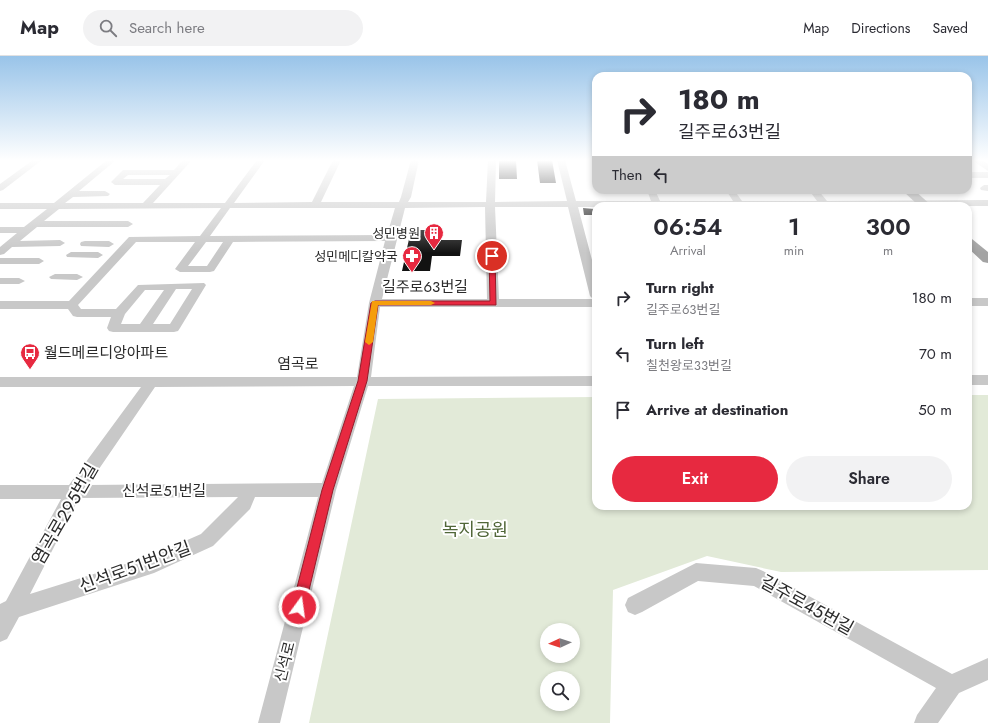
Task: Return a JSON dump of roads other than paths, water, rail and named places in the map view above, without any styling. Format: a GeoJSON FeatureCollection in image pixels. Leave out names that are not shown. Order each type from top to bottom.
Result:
{"type":"FeatureCollection","features":[{"type":"Feature","properties":{"kind":"main road"},"geometry":{"type":"LineString","coordinates":[[912,194],[921,202]]}},
{"type":"Feature","properties":{"kind":"main road"},"geometry":{"type":"LineString","coordinates":[[972,245],[988,259]]}},
{"type":"Feature","properties":{"kind":"street"},"geometry":{"type":"LineString","coordinates":[[0,252],[74,191]]}},
{"type":"Feature","properties":{"kind":"street"},"geometry":{"type":"LineString","coordinates":[[140,206],[154,191]]}},
{"type":"Feature","properties":{"kind":"street"},"geometry":{"type":"LineString","coordinates":[[230,239],[210,269],[180,269],[239,191]]}},
{"type":"Feature","properties":{"kind":"street"},"geometry":{"type":"LineString","coordinates":[[315,205],[322,191]]}},
{"type":"Feature","properties":{"kind":"street","name":"신석로"},"geometry":{"type":"LineString","coordinates":[[269,723],[328,490],[363,381],[375,303],[391,238],[401,205],[407,191]]}},
{"type":"Feature","properties":{"kind":"street"},"geometry":{"type":"LineString","coordinates":[[491,191],[494,303]]}},
{"type":"Feature","properties":{"kind":"street"},"geometry":{"type":"LineString","coordinates":[[569,191],[592,281]]}},
{"type":"Feature","properties":{"kind":"street"},"geometry":{"type":"LineString","coordinates":[[70,194],[105,194]]}},
{"type":"Feature","properties":{"kind":"street"},"geometry":{"type":"LineString","coordinates":[[816,194],[823,202]]}},
{"type":"Feature","properties":{"kind":"street"},"geometry":{"type":"LineString","coordinates":[[972,204],[988,203]]}},
{"type":"Feature","properties":{"kind":"street"},"geometry":{"type":"LineString","coordinates":[[0,206],[592,205]]}},
{"type":"Feature","properties":{"kind":"street"},"geometry":{"type":"LineString","coordinates":[[0,230],[30,227],[128,224]]}},
{"type":"Feature","properties":{"kind":"street"},"geometry":{"type":"LineString","coordinates":[[0,305],[72,305],[133,239],[391,238]]}},
{"type":"Feature","properties":{"kind":"street"},"geometry":{"type":"LineString","coordinates":[[10,244],[60,243]]}},
{"type":"Feature","properties":{"kind":"street"},"geometry":{"type":"LineString","coordinates":[[85,244],[109,244]]}},
{"type":"Feature","properties":{"kind":"street"},"geometry":{"type":"LineString","coordinates":[[72,255],[98,255]]}},
{"type":"Feature","properties":{"kind":"street"},"geometry":{"type":"LineString","coordinates":[[0,261],[39,261]]}},
{"type":"Feature","properties":{"kind":"street"},"geometry":{"type":"LineString","coordinates":[[55,277],[77,276]]}},
{"type":"Feature","properties":{"kind":"street"},"geometry":{"type":"LineString","coordinates":[[0,281],[19,281]]}},
{"type":"Feature","properties":{"kind":"street"},"geometry":{"type":"LineString","coordinates":[[144,328],[172,286]]}},
{"type":"Feature","properties":{"kind":"street"},"geometry":{"type":"LineString","coordinates":[[172,286],[200,286],[174,328],[113,328],[119,313],[142,287],[172,286]]}},
{"type":"Feature","properties":{"kind":"street"},"geometry":{"type":"LineString","coordinates":[[972,302],[988,302]]}},
{"type":"Feature","properties":{"kind":"street","name":"길주로63번길"},"geometry":{"type":"LineString","coordinates":[[375,303],[592,303]]}},
{"type":"Feature","properties":{"kind":"street"},"geometry":{"type":"LineString","coordinates":[[72,305],[77,313],[119,313]]}},
{"type":"Feature","properties":{"kind":"street"},"geometry":{"type":"LineString","coordinates":[[972,380],[988,380]]}},
{"type":"Feature","properties":{"kind":"street","name":"염곡로295번길"},"geometry":{"type":"LineString","coordinates":[[0,632],[6,611],[74,491],[152,381]]}},
{"type":"Feature","properties":{"kind":"street","name":"염곡로"},"geometry":{"type":"LineString","coordinates":[[0,382],[592,381]]}},
{"type":"Feature","properties":{"kind":"street","name":"신석로51번안길"},"geometry":{"type":"LineString","coordinates":[[6,611],[154,564],[207,540],[244,504],[250,490]]}},
{"type":"Feature","properties":{"kind":"street","name":"신석로51번길"},"geometry":{"type":"LineString","coordinates":[[0,492],[328,490]]}},
{"type":"Feature","properties":{"kind":"street","name":"길주로45번길"},"geometry":{"type":"LineString","coordinates":[[634,605],[696,572],[756,577],[951,685]]}},
{"type":"Feature","properties":{"kind":"street"},"geometry":{"type":"LineString","coordinates":[[925,723],[951,685],[988,669]]}},
{"type":"Feature","properties":{"kind":"place","name":"성민병원"},"geometry":{"type":"Point","coordinates":[434,250]}},
{"type":"Feature","properties":{"kind":"place","name":"성민메디칼약국"},"geometry":{"type":"Point","coordinates":[412,273]}},
{"type":"Feature","properties":{"kind":"place","name":"월드메르디앙아파트"},"geometry":{"type":"Point","coordinates":[30,370]}},
{"type":"Feature","properties":{"kind":"park label","name":"녹지공원"},"geometry":{"type":"Point","coordinates":[475,530]}}]}
